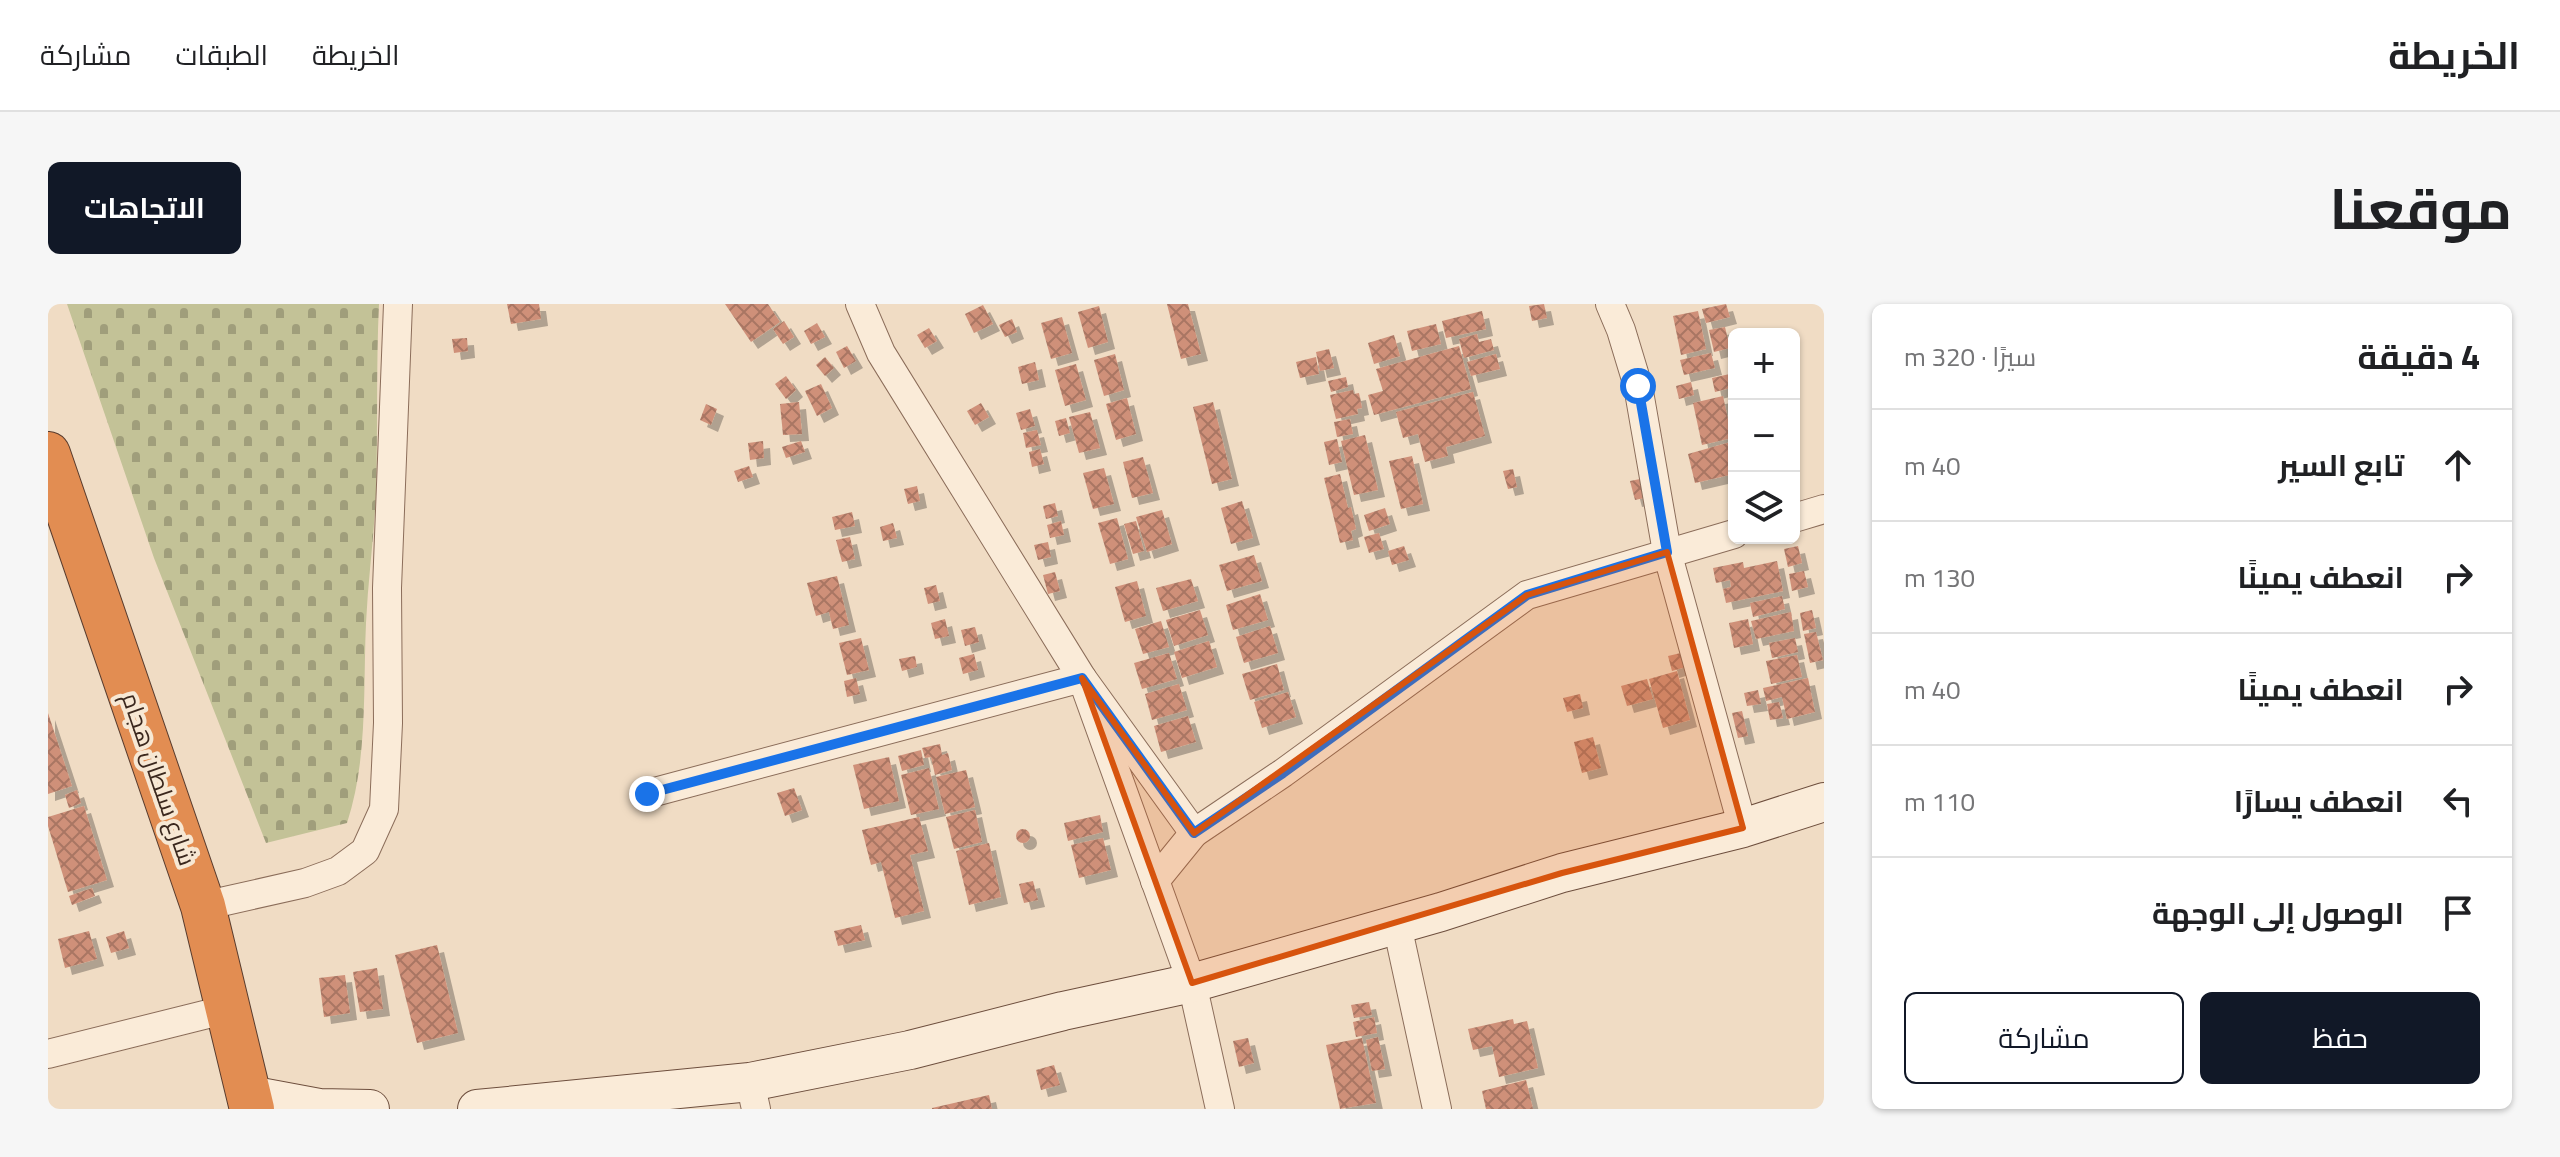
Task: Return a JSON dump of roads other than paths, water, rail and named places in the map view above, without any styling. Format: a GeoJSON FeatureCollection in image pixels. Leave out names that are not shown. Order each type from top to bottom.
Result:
{"type":"FeatureCollection","features":[{"type":"Feature","properties":{"kind":"highway","name":"شارع سلطان هجام"},"geometry":{"type":"LineString","coordinates":[[48,454],[203,906],[251,1102]]}},
{"type":"Feature","properties":{"kind":"main road"},"geometry":{"type":"LineString","coordinates":[[477,1109],[753,1095],[910,1050],[1063,1011],[1192,983],[1397,925],[1562,873],[1743,828],[1824,802]]}},
{"type":"Feature","properties":{"kind":"main road"},"geometry":{"type":"LineString","coordinates":[[251,1102],[370,1109]]}},
{"type":"Feature","properties":{"kind":"street"},"geometry":{"type":"LineString","coordinates":[[203,906],[305,883],[338,871],[365,851],[384,809],[388,723],[387,588],[398,304]]}},
{"type":"Feature","properties":{"kind":"street"},"geometry":{"type":"LineString","coordinates":[[860,304],[881,353],[1082,678],[1194,833]]}},
{"type":"Feature","properties":{"kind":"street"},"geometry":{"type":"LineString","coordinates":[[1610,304],[1638,386],[1667,552],[1743,828]]}},
{"type":"Feature","properties":{"kind":"street"},"geometry":{"type":"LineString","coordinates":[[1800,516],[1824,509]]}},
{"type":"Feature","properties":{"kind":"street"},"geometry":{"type":"LineString","coordinates":[[1155,881],[1194,833],[1283,773],[1527,595],[1728,536]]}},
{"type":"Feature","properties":{"kind":"street"},"geometry":{"type":"LineString","coordinates":[[647,794],[1082,678]]}},
{"type":"Feature","properties":{"kind":"street"},"geometry":{"type":"LineString","coordinates":[[1082,678],[1192,983],[1220,1109]]}},
{"type":"Feature","properties":{"kind":"street"},"geometry":{"type":"LineString","coordinates":[[1397,925],[1437,1109]]}},
{"type":"Feature","properties":{"kind":"street"},"geometry":{"type":"LineString","coordinates":[[48,1054],[228,1009]]}}]}
